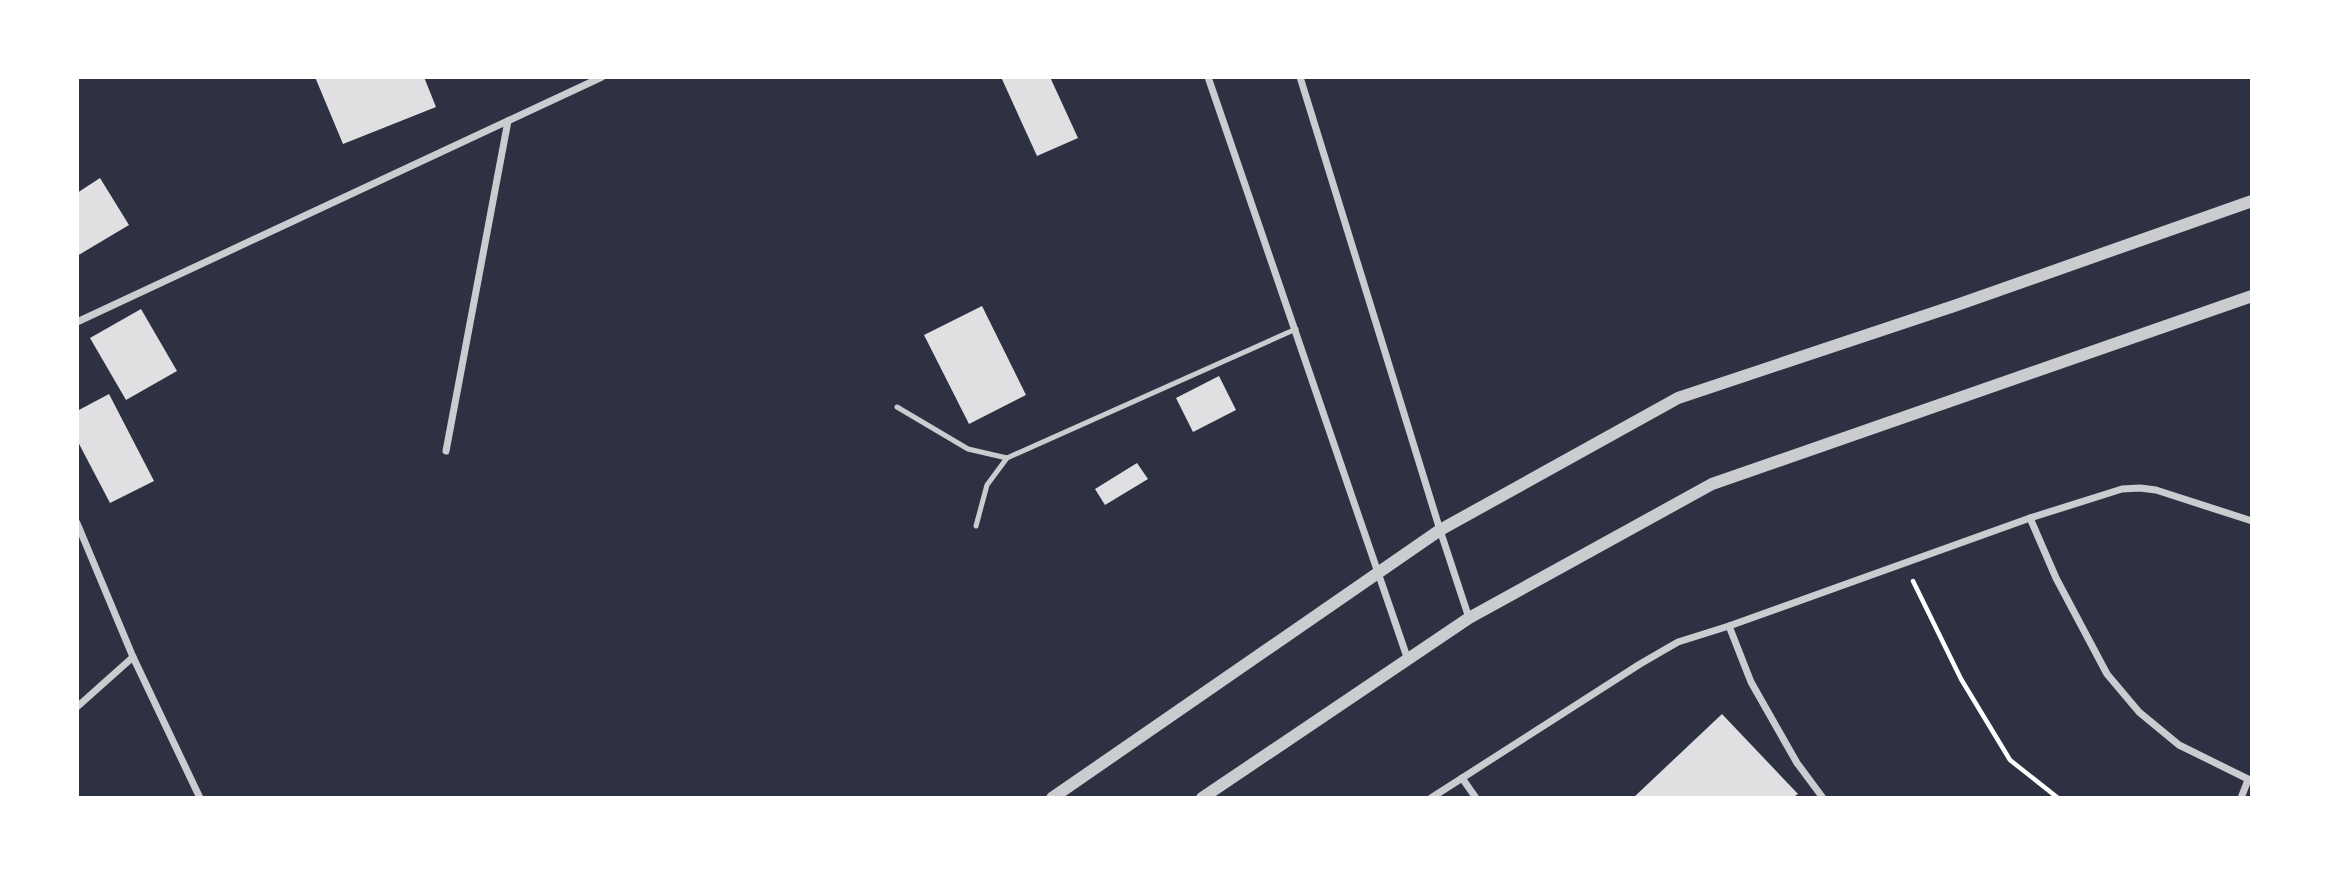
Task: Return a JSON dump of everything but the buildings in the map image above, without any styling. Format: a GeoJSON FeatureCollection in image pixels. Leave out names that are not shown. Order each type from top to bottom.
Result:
{"type":"FeatureCollection","features":[{"type":"Feature","properties":{"kind":"street"},"geometry":{"type":"LineString","coordinates":[[77,321],[602,77]]}},
{"type":"Feature","properties":{"kind":"street"},"geometry":{"type":"LineString","coordinates":[[1208,77],[1408,660]]}},
{"type":"Feature","properties":{"kind":"street"},"geometry":{"type":"LineString","coordinates":[[1300,77],[1469,618]]}},
{"type":"Feature","properties":{"kind":"street"},"geometry":{"type":"LineString","coordinates":[[446,451],[508,121]]}},
{"type":"Feature","properties":{"kind":"street"},"geometry":{"type":"LineString","coordinates":[[1052,798],[1440,530],[1678,398],[1954,306],[2252,201]]}},
{"type":"Feature","properties":{"kind":"street"},"geometry":{"type":"LineString","coordinates":[[1202,798],[1469,618],[1712,484],[2252,296]]}},
{"type":"Feature","properties":{"kind":"street"},"geometry":{"type":"LineString","coordinates":[[1431,798],[1678,642],[2030,518],[2122,489],[2140,488],[2157,490],[2252,521]]}},
{"type":"Feature","properties":{"kind":"street"},"geometry":{"type":"LineString","coordinates":[[2030,518],[2056,578],[2107,674],[2139,712],[2179,745],[2250,780],[2241,798]]}},
{"type":"Feature","properties":{"kind":"street"},"geometry":{"type":"LineString","coordinates":[[77,523],[133,657],[200,798]]}},
{"type":"Feature","properties":{"kind":"street"},"geometry":{"type":"LineString","coordinates":[[1729,626],[1751,682],[1797,763],[1823,798]]}},
{"type":"Feature","properties":{"kind":"street"},"geometry":{"type":"LineString","coordinates":[[77,707],[133,657]]}},
{"type":"Feature","properties":{"kind":"street"},"geometry":{"type":"LineString","coordinates":[[1462,778],[1476,798]]}},
{"type":"Feature","properties":{"kind":"lane"},"geometry":{"type":"LineString","coordinates":[[976,526],[987,485],[1007,458],[1296,329]]}},
{"type":"Feature","properties":{"kind":"lane"},"geometry":{"type":"LineString","coordinates":[[897,407],[968,449],[1007,458]]}},
{"type":"Feature","properties":{"kind":"path"},"geometry":{"type":"LineString","coordinates":[[1904,563],[1961,679],[2010,760],[2059,798]]}}]}
